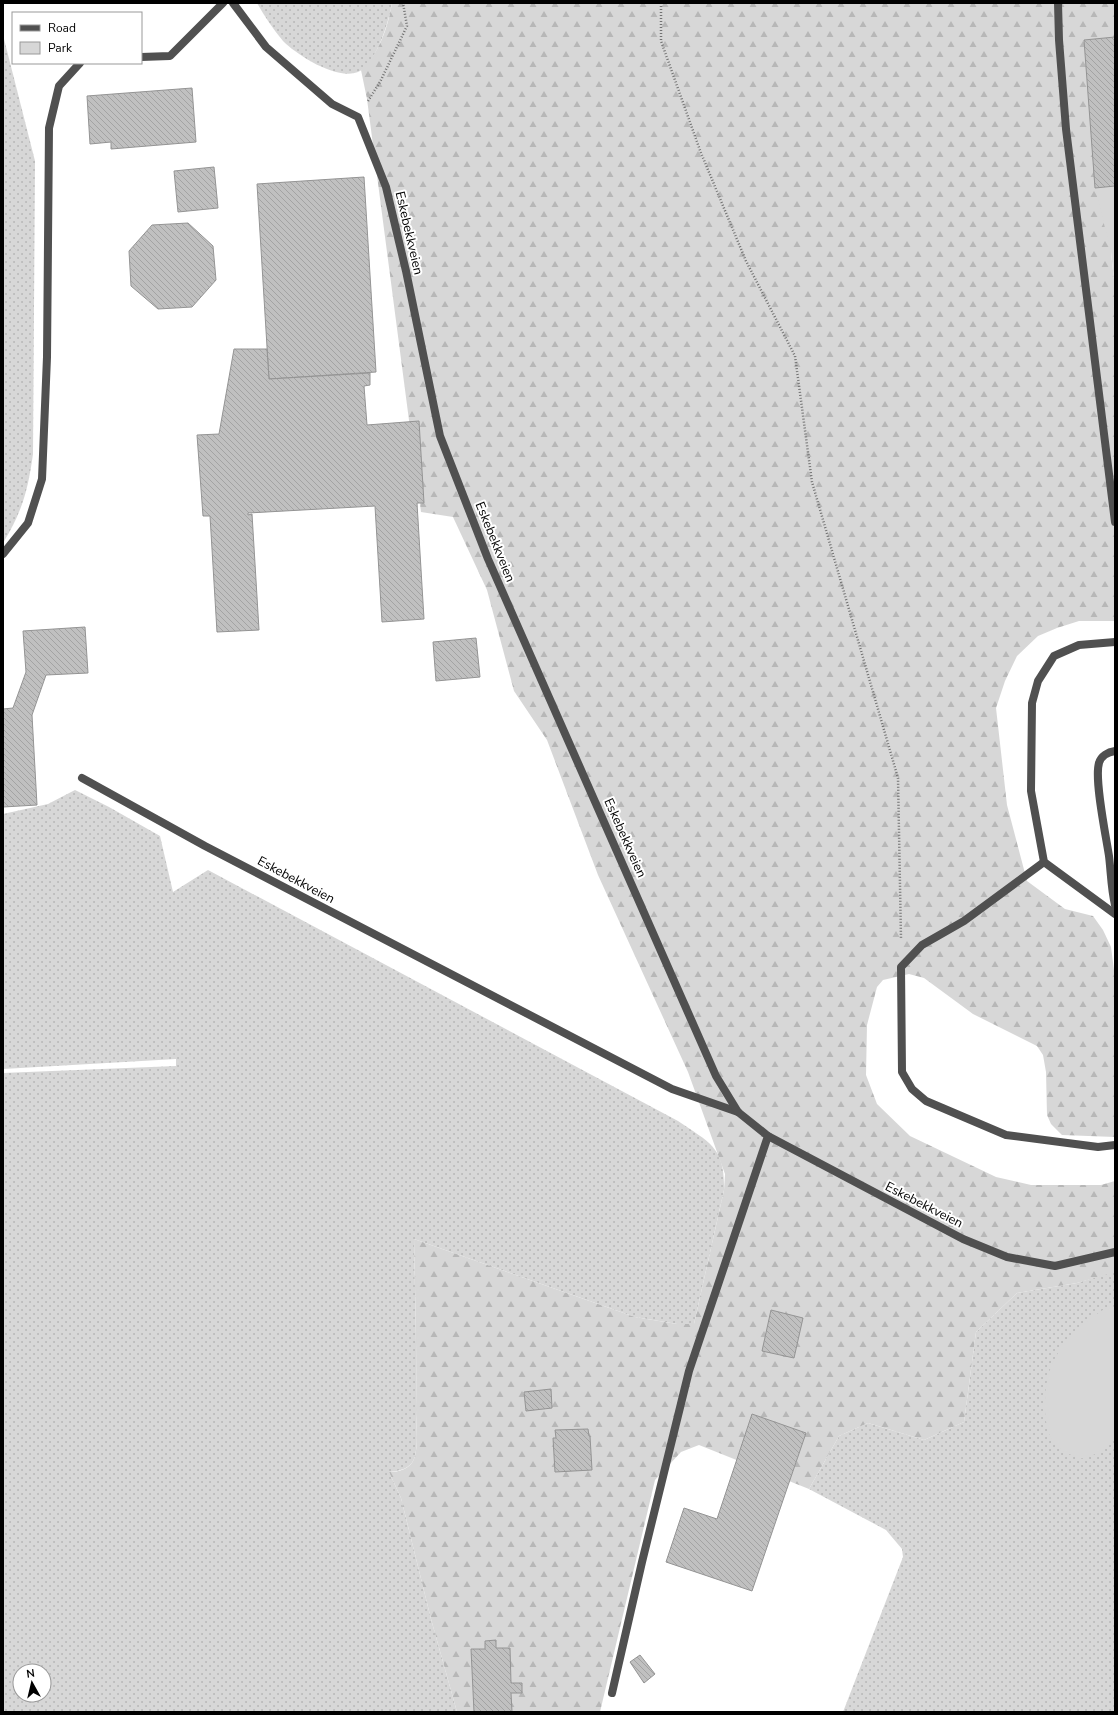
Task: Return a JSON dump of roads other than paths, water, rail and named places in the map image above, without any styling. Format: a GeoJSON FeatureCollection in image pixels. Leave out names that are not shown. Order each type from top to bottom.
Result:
{"type":"FeatureCollection","features":[{"type":"Feature","properties":{"kind":"street"},"geometry":{"type":"LineString","coordinates":[[142,57],[170,56],[223,3]]}},
{"type":"Feature","properties":{"kind":"street","name":"Eskebekkveien"},"geometry":{"type":"LineString","coordinates":[[233,3],[266,47],[332,104],[358,117],[386,187],[406,271],[440,436],[488,560],[716,1076],[738,1112]]}},
{"type":"Feature","properties":{"kind":"street"},"geometry":{"type":"LineString","coordinates":[[1058,3],[1059,40],[1066,129],[1115,522]]}},
{"type":"Feature","properties":{"kind":"street"},"geometry":{"type":"LineString","coordinates":[[3,554],[28,524],[42,479],[47,357],[49,128],[59,86],[79,64]]}},
{"type":"Feature","properties":{"kind":"street"},"geometry":{"type":"LineString","coordinates":[[1115,642],[1079,645],[1054,656],[1038,681],[1032,703],[1031,790],[1044,862],[1115,914]]}},
{"type":"Feature","properties":{"kind":"street"},"geometry":{"type":"LineString","coordinates":[[1115,751],[1108,752],[1101,758],[1098,764],[1111,887],[1115,905]]}},
{"type":"Feature","properties":{"kind":"street","name":"Eskebekkveien"},"geometry":{"type":"LineString","coordinates":[[82,778],[212,850],[672,1089],[738,1112],[768,1136],[841,1176],[963,1239],[1007,1257],[1055,1266],[1115,1252]]}},
{"type":"Feature","properties":{"kind":"street"},"geometry":{"type":"LineString","coordinates":[[1044,862],[964,921],[922,945],[901,967],[902,1072],[912,1089],[926,1101],[1006,1135],[1098,1147],[1115,1145]]}},
{"type":"Feature","properties":{"kind":"street"},"geometry":{"type":"LineString","coordinates":[[612,1693],[642,1562],[689,1371],[768,1136]]}}]}
